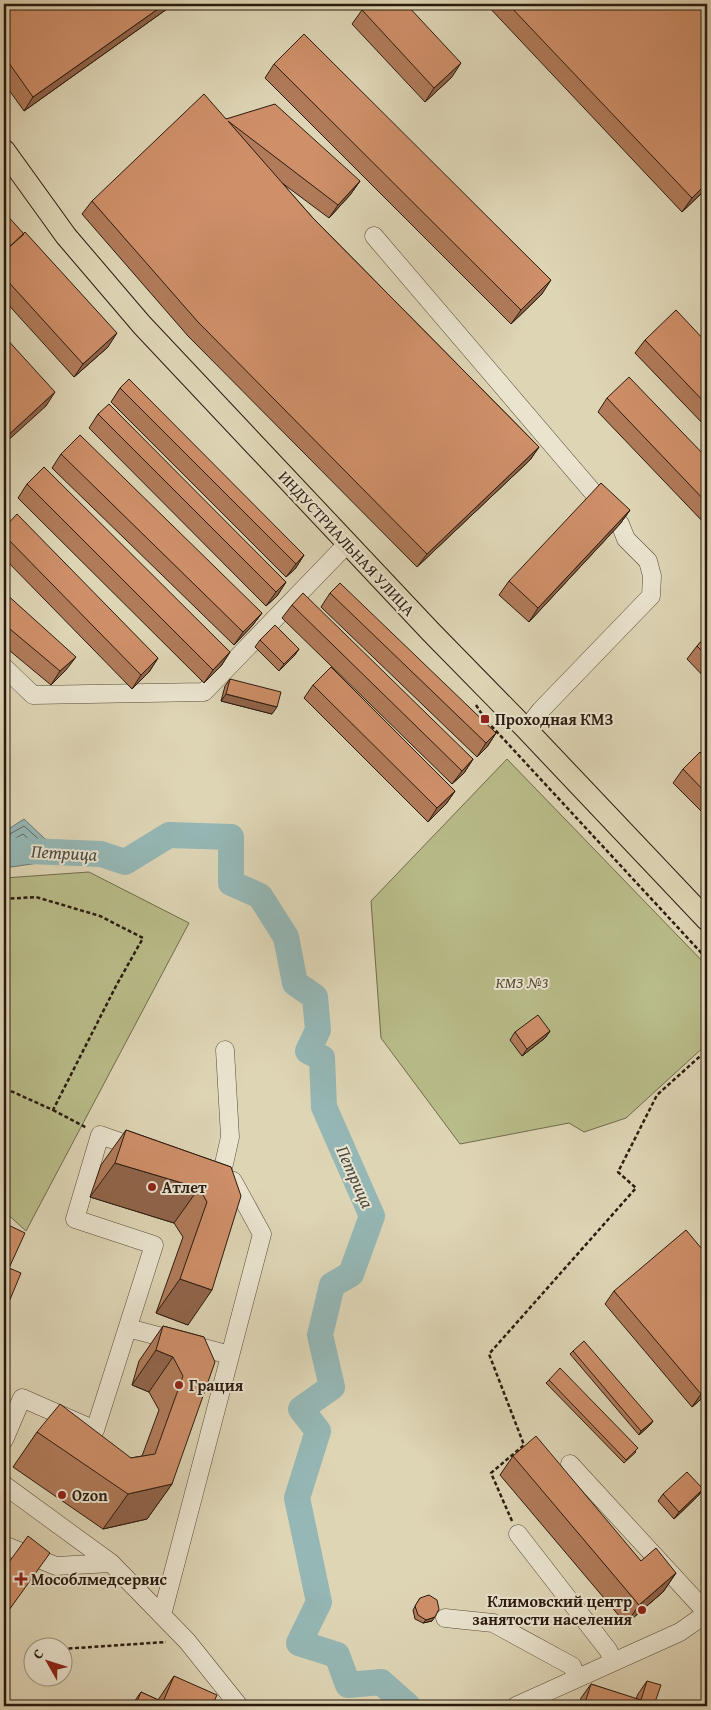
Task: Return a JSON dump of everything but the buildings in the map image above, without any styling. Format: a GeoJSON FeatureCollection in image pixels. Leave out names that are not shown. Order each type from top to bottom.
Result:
{"type":"FeatureCollection","features":[{"type":"Feature","properties":{"kind":"main road","name":"ИНДУСТРИАЛЬНАЯ УЛИЦА"},"geometry":{"type":"LineString","coordinates":[[4,150],[66,236],[95,272],[185,371],[436,638],[526,729],[707,920]]}},
{"type":"Feature","properties":{"kind":"street"},"geometry":{"type":"LineString","coordinates":[[374,236],[620,524],[626,539],[648,561],[652,576],[651,596],[541,710],[526,729]]}},
{"type":"Feature","properties":{"kind":"street"},"geometry":{"type":"LineString","coordinates":[[4,667],[34,695],[204,692],[348,543]]}},
{"type":"Feature","properties":{"kind":"street"},"geometry":{"type":"LineString","coordinates":[[221,1177],[230,1137],[225,1050]]}},
{"type":"Feature","properties":{"kind":"street"},"geometry":{"type":"LineString","coordinates":[[4,1440],[22,1398],[95,1430],[154,1245],[75,1219],[100,1135],[156,1154]]}},
{"type":"Feature","properties":{"kind":"street"},"geometry":{"type":"LineString","coordinates":[[162,1615],[262,1234],[233,1181],[202,1171]]}},
{"type":"Feature","properties":{"kind":"street"},"geometry":{"type":"LineString","coordinates":[[128,1328],[230,1356]]}},
{"type":"Feature","properties":{"kind":"street"},"geometry":{"type":"LineString","coordinates":[[516,1706],[680,1632],[707,1613],[570,1464]]}},
{"type":"Feature","properties":{"kind":"street"},"geometry":{"type":"LineString","coordinates":[[4,1485],[111,1562],[187,1641],[239,1706]]}},
{"type":"Feature","properties":{"kind":"street"},"geometry":{"type":"LineString","coordinates":[[518,1534],[608,1650],[614,1662]]}},
{"type":"Feature","properties":{"kind":"street"},"geometry":{"type":"LineString","coordinates":[[4,1545],[56,1566],[111,1562]]}},
{"type":"Feature","properties":{"kind":"street"},"geometry":{"type":"LineString","coordinates":[[445,1618],[493,1623],[572,1666],[577,1678]]}},
{"type":"Feature","properties":{"kind":"path"},"geometry":{"type":"LineString","coordinates":[[474,702],[485,719],[707,959]]}},
{"type":"Feature","properties":{"kind":"path"},"geometry":{"type":"LineString","coordinates":[[4,899],[36,898],[100,916],[143,938],[52,1110]]}},
{"type":"Feature","properties":{"kind":"path"},"geometry":{"type":"LineString","coordinates":[[518,1534],[491,1473],[524,1445],[489,1354],[636,1188],[618,1172],[657,1095],[707,1050]]}},
{"type":"Feature","properties":{"kind":"path"},"geometry":{"type":"LineString","coordinates":[[4,1088],[100,1135]]}},
{"type":"Feature","properties":{"kind":"path"},"geometry":{"type":"LineString","coordinates":[[72,1648],[187,1641]]}},
{"type":"Feature","properties":{"kind":"green space","name":"КМЗ №3"},"geometry":{"type":"Polygon","coordinates":[[[507,759],[707,966],[707,1044],[626,1118],[584,1132],[569,1123],[460,1144],[381,1038],[371,901],[507,759]]]}},
{"type":"Feature","properties":{"kind":"green space"},"geometry":{"type":"Polygon","coordinates":[[[89,872],[189,923],[26,1231],[4,1211],[4,878],[89,872]]]}},
{"type":"Feature","properties":{"kind":"water"},"geometry":{"type":"Polygon","coordinates":[[[24,819],[45,839],[101,854],[4,868],[4,832],[24,819]]]}},
{"type":"Feature","properties":{"kind":"waterway","name":"Петрица"},"geometry":{"type":"LineString","coordinates":[[4,850],[101,854],[125,862],[169,835],[231,837],[231,883],[260,896],[286,937],[295,983],[315,997],[318,1030],[308,1051],[322,1058],[324,1107],[372,1216],[351,1274],[332,1285],[320,1335],[332,1387],[301,1409],[318,1431],[297,1498],[319,1602],[299,1643],[337,1655],[348,1685],[381,1682],[408,1706]]}},
{"type":"Feature","properties":{"kind":"place","name":"Проходная КМЗ"},"geometry":{"type":"Point","coordinates":[485,719]}},
{"type":"Feature","properties":{"kind":"place","name":"Атлет"},"geometry":{"type":"Point","coordinates":[152,1187]}},
{"type":"Feature","properties":{"kind":"place","name":"Грация"},"geometry":{"type":"Point","coordinates":[179,1385]}},
{"type":"Feature","properties":{"kind":"place","name":"Ozon"},"geometry":{"type":"Point","coordinates":[62,1495]}},
{"type":"Feature","properties":{"kind":"place","name":"Мособлмедсервис"},"geometry":{"type":"Point","coordinates":[21,1579]}},
{"type":"Feature","properties":{"kind":"place","name":"Климовский центр занятости населения"},"geometry":{"type":"Point","coordinates":[642,1610]}}]}
